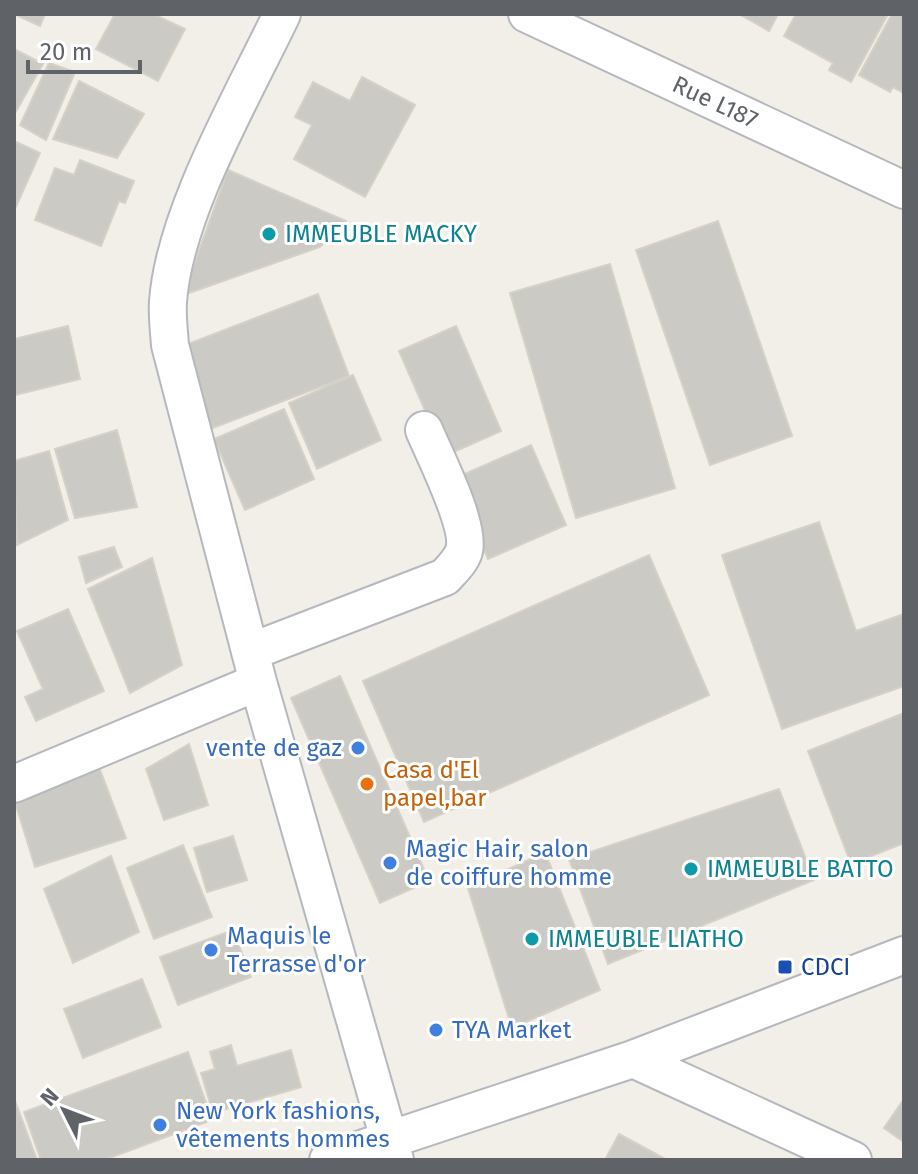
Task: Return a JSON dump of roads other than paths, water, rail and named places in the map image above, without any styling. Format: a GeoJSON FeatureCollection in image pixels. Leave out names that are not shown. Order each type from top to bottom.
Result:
{"type":"FeatureCollection","features":[{"type":"Feature","properties":{"kind":"street"},"geometry":{"type":"LineString","coordinates":[[282,14],[200,188],[179,246],[168,302],[170,345],[254,667],[392,1150]]}},
{"type":"Feature","properties":{"kind":"street","name":"Rue L187"},"geometry":{"type":"LineString","coordinates":[[527,14],[904,190]]}},
{"type":"Feature","properties":{"kind":"street"},"geometry":{"type":"LineString","coordinates":[[14,784],[445,577],[464,550],[464,531],[424,430]]}},
{"type":"Feature","properties":{"kind":"street"},"geometry":{"type":"LineString","coordinates":[[328,1160],[392,1150],[904,955]]}},
{"type":"Feature","properties":{"kind":"street"},"geometry":{"type":"LineString","coordinates":[[633,1059],[853,1160]]}},
{"type":"Feature","properties":{"kind":"place","name":"IMMEUBLE MACKY"},"geometry":{"type":"Point","coordinates":[269,234]}},
{"type":"Feature","properties":{"kind":"place","name":"vente de gaz"},"geometry":{"type":"Point","coordinates":[358,748]}},
{"type":"Feature","properties":{"kind":"place","name":"Casa d'El papel,bar"},"geometry":{"type":"Point","coordinates":[367,784]}},
{"type":"Feature","properties":{"kind":"place","name":"Magic Hair, salon de coiffure homme"},"geometry":{"type":"Point","coordinates":[390,863]}},
{"type":"Feature","properties":{"kind":"place","name":"IMMEUBLE BATTO"},"geometry":{"type":"Point","coordinates":[691,869]}},
{"type":"Feature","properties":{"kind":"place","name":"IMMEUBLE LIATHO"},"geometry":{"type":"Point","coordinates":[532,939]}},
{"type":"Feature","properties":{"kind":"place","name":"Maquis le Terrasse d'or"},"geometry":{"type":"Point","coordinates":[211,950]}},
{"type":"Feature","properties":{"kind":"place","name":"CDCI"},"geometry":{"type":"Point","coordinates":[785,967]}},
{"type":"Feature","properties":{"kind":"place","name":"TYA Market"},"geometry":{"type":"Point","coordinates":[436,1030]}},
{"type":"Feature","properties":{"kind":"place","name":"New York fashions, vêtements hommes"},"geometry":{"type":"Point","coordinates":[160,1125]}}]}
